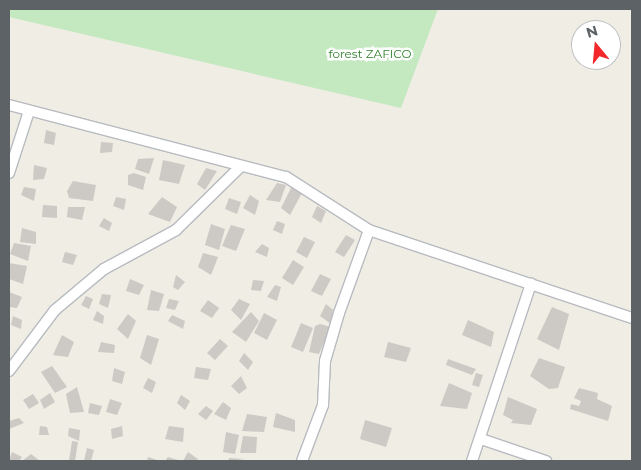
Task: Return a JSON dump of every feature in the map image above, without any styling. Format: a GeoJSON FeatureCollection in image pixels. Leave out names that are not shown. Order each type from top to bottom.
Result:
{"type":"FeatureCollection","features":[{"type":"Feature","properties":{"kind":"street"},"geometry":{"type":"LineString","coordinates":[[9,105],[240,167],[286,177],[369,230],[632,318]]}},
{"type":"Feature","properties":{"kind":"street"},"geometry":{"type":"LineString","coordinates":[[9,173],[29,111]]}},
{"type":"Feature","properties":{"kind":"street"},"geometry":{"type":"LineString","coordinates":[[10,365],[55,310],[109,266],[176,230],[240,167]]}},
{"type":"Feature","properties":{"kind":"street"},"geometry":{"type":"LineString","coordinates":[[302,461],[323,405],[325,361],[339,312],[369,230]]}},
{"type":"Feature","properties":{"kind":"street"},"geometry":{"type":"LineString","coordinates":[[472,461],[531,284]]}},
{"type":"Feature","properties":{"kind":"street"},"geometry":{"type":"LineString","coordinates":[[481,438],[546,461]]}},
{"type":"Feature","properties":{"kind":"green space","name":"forest ZAFICO"},"geometry":{"type":"Polygon","coordinates":[[[9,9],[438,9],[401,108],[9,17],[9,9]]]}},
{"type":"Feature","properties":{"kind":"building"},"geometry":{"type":"Polygon","coordinates":[[[46,130],[56,133],[54,145],[44,143],[46,130]]]}},
{"type":"Feature","properties":{"kind":"building"},"geometry":{"type":"Polygon","coordinates":[[[101,142],[113,143],[112,152],[100,153],[101,142]]]}},
{"type":"Feature","properties":{"kind":"building"},"geometry":{"type":"Polygon","coordinates":[[[154,158],[149,174],[135,169],[138,159],[154,158]]]}},
{"type":"Feature","properties":{"kind":"building"},"geometry":{"type":"Polygon","coordinates":[[[163,160],[185,165],[179,184],[159,180],[163,160]]]}},
{"type":"Feature","properties":{"kind":"building"},"geometry":{"type":"Polygon","coordinates":[[[34,165],[47,168],[44,179],[33,180],[34,165]]]}},
{"type":"Feature","properties":{"kind":"building"},"geometry":{"type":"Polygon","coordinates":[[[206,168],[217,171],[205,190],[197,184],[206,168]]]}},
{"type":"Feature","properties":{"kind":"building"},"geometry":{"type":"Polygon","coordinates":[[[134,173],[146,177],[143,190],[128,185],[128,175],[134,173]]]}},
{"type":"Feature","properties":{"kind":"building"},"geometry":{"type":"Polygon","coordinates":[[[73,181],[96,185],[93,201],[69,198],[67,191],[73,181]]]}},
{"type":"Feature","properties":{"kind":"building"},"geometry":{"type":"Polygon","coordinates":[[[277,183],[286,185],[280,202],[266,200],[277,183]]]}},
{"type":"Feature","properties":{"kind":"building"},"geometry":{"type":"Polygon","coordinates":[[[293,184],[303,191],[290,215],[281,208],[293,184]]]}},
{"type":"Feature","properties":{"kind":"building"},"geometry":{"type":"Polygon","coordinates":[[[24,187],[36,189],[34,201],[21,195],[24,187]]]}},
{"type":"Feature","properties":{"kind":"building"},"geometry":{"type":"Polygon","coordinates":[[[250,195],[259,201],[255,215],[243,208],[250,195]]]}},
{"type":"Feature","properties":{"kind":"building"},"geometry":{"type":"Polygon","coordinates":[[[116,197],[126,199],[124,210],[113,206],[116,197]]]}},
{"type":"Feature","properties":{"kind":"building"},"geometry":{"type":"Polygon","coordinates":[[[162,197],[177,207],[170,222],[148,214],[162,197]]]}},
{"type":"Feature","properties":{"kind":"building"},"geometry":{"type":"Polygon","coordinates":[[[229,198],[241,202],[237,214],[225,209],[229,198]]]}},
{"type":"Feature","properties":{"kind":"building"},"geometry":{"type":"Polygon","coordinates":[[[43,205],[57,206],[57,218],[42,217],[43,205]]]}},
{"type":"Feature","properties":{"kind":"building"},"geometry":{"type":"Polygon","coordinates":[[[317,206],[326,211],[321,223],[312,217],[317,206]]]}},
{"type":"Feature","properties":{"kind":"building"},"geometry":{"type":"Polygon","coordinates":[[[68,207],[85,207],[82,220],[67,217],[68,207]]]}},
{"type":"Feature","properties":{"kind":"building"},"geometry":{"type":"Polygon","coordinates":[[[104,218],[112,223],[109,231],[99,226],[104,218]]]}},
{"type":"Feature","properties":{"kind":"building"},"geometry":{"type":"Polygon","coordinates":[[[277,221],[285,224],[282,234],[273,230],[277,221]]]}},
{"type":"Feature","properties":{"kind":"building"},"geometry":{"type":"Polygon","coordinates":[[[211,224],[225,229],[219,250],[205,245],[211,224]]]}},
{"type":"Feature","properties":{"kind":"building"},"geometry":{"type":"Polygon","coordinates":[[[231,225],[245,229],[236,251],[222,246],[231,225]]]}},
{"type":"Feature","properties":{"kind":"building"},"geometry":{"type":"Polygon","coordinates":[[[22,228],[36,232],[36,244],[20,242],[22,228]]]}},
{"type":"Feature","properties":{"kind":"building"},"geometry":{"type":"Polygon","coordinates":[[[346,235],[355,240],[344,257],[335,252],[346,235]]]}},
{"type":"Feature","properties":{"kind":"building"},"geometry":{"type":"Polygon","coordinates":[[[304,237],[315,242],[307,258],[296,252],[304,237]]]}},
{"type":"Feature","properties":{"kind":"building"},"geometry":{"type":"Polygon","coordinates":[[[14,243],[31,246],[28,261],[10,254],[14,243]]]}},
{"type":"Feature","properties":{"kind":"building"},"geometry":{"type":"Polygon","coordinates":[[[262,244],[269,248],[267,257],[255,252],[262,244]]]}},
{"type":"Feature","properties":{"kind":"building"},"geometry":{"type":"Polygon","coordinates":[[[65,252],[77,255],[73,265],[62,262],[65,252]]]}},
{"type":"Feature","properties":{"kind":"building"},"geometry":{"type":"Polygon","coordinates":[[[203,253],[218,257],[211,275],[198,267],[203,253]]]}},
{"type":"Feature","properties":{"kind":"building"},"geometry":{"type":"Polygon","coordinates":[[[293,260],[304,267],[293,285],[282,278],[293,260]]]}},
{"type":"Feature","properties":{"kind":"building"},"geometry":{"type":"Polygon","coordinates":[[[9,263],[27,266],[23,284],[9,279],[9,263]]]}},
{"type":"Feature","properties":{"kind":"building"},"geometry":{"type":"Polygon","coordinates":[[[320,274],[331,279],[322,296],[311,291],[320,274]]]}},
{"type":"Feature","properties":{"kind":"building"},"geometry":{"type":"Polygon","coordinates":[[[176,275],[185,282],[178,290],[173,287],[176,275]]]}},
{"type":"Feature","properties":{"kind":"building"},"geometry":{"type":"Polygon","coordinates":[[[130,279],[144,285],[139,295],[126,291],[130,279]]]}},
{"type":"Feature","properties":{"kind":"building"},"geometry":{"type":"Polygon","coordinates":[[[253,280],[264,281],[261,291],[251,290],[253,280]]]}},
{"type":"Feature","properties":{"kind":"building"},"geometry":{"type":"Polygon","coordinates":[[[275,285],[281,287],[277,301],[267,297],[275,285]]]}},
{"type":"Feature","properties":{"kind":"building"},"geometry":{"type":"Polygon","coordinates":[[[151,290],[164,294],[159,311],[147,310],[151,290]]]}},
{"type":"Feature","properties":{"kind":"building"},"geometry":{"type":"Polygon","coordinates":[[[9,292],[22,297],[17,308],[9,307],[9,292]]]}},
{"type":"Feature","properties":{"kind":"building"},"geometry":{"type":"Polygon","coordinates":[[[102,294],[111,295],[108,308],[99,304],[102,294]]]}},
{"type":"Feature","properties":{"kind":"building"},"geometry":{"type":"Polygon","coordinates":[[[86,296],[93,299],[89,309],[81,305],[86,296]]]}},
{"type":"Feature","properties":{"kind":"building"},"geometry":{"type":"Polygon","coordinates":[[[169,299],[179,301],[175,310],[166,308],[169,299]]]}},
{"type":"Feature","properties":{"kind":"building"},"geometry":{"type":"Polygon","coordinates":[[[239,299],[250,304],[241,320],[231,310],[239,299]]]}},
{"type":"Feature","properties":{"kind":"building"},"geometry":{"type":"Polygon","coordinates":[[[208,300],[219,308],[212,318],[200,311],[208,300]]]}},
{"type":"Feature","properties":{"kind":"building"},"geometry":{"type":"Polygon","coordinates":[[[326,304],[333,310],[331,324],[320,316],[326,304]]]}},
{"type":"Feature","properties":{"kind":"building"},"geometry":{"type":"Polygon","coordinates":[[[552,307],[569,314],[559,350],[537,339],[552,307]]]}},
{"type":"Feature","properties":{"kind":"building"},"geometry":{"type":"Polygon","coordinates":[[[97,311],[104,316],[103,324],[93,320],[97,311]]]}},
{"type":"Feature","properties":{"kind":"building"},"geometry":{"type":"Polygon","coordinates":[[[251,312],[259,321],[246,342],[232,332],[251,312]]]}},
{"type":"Feature","properties":{"kind":"building"},"geometry":{"type":"Polygon","coordinates":[[[264,313],[277,320],[267,340],[254,333],[264,313]]]}},
{"type":"Feature","properties":{"kind":"building"},"geometry":{"type":"Polygon","coordinates":[[[128,314],[136,321],[128,339],[117,329],[128,314]]]}},
{"type":"Feature","properties":{"kind":"building"},"geometry":{"type":"Polygon","coordinates":[[[172,315],[185,321],[183,329],[168,321],[172,315]]]}},
{"type":"Feature","properties":{"kind":"building"},"geometry":{"type":"Polygon","coordinates":[[[13,316],[22,320],[21,329],[11,325],[13,316]]]}},
{"type":"Feature","properties":{"kind":"building"},"geometry":{"type":"Polygon","coordinates":[[[468,320],[494,332],[491,347],[462,335],[468,320]]]}},
{"type":"Feature","properties":{"kind":"building"},"geometry":{"type":"Polygon","coordinates":[[[301,323],[313,328],[303,352],[291,347],[301,323]]]}},
{"type":"Feature","properties":{"kind":"building"},"geometry":{"type":"Polygon","coordinates":[[[320,324],[331,327],[319,354],[309,352],[315,326],[320,324]]]}},
{"type":"Feature","properties":{"kind":"building"},"geometry":{"type":"Polygon","coordinates":[[[62,335],[74,342],[68,357],[53,355],[62,335]]]}},
{"type":"Feature","properties":{"kind":"building"},"geometry":{"type":"Polygon","coordinates":[[[147,335],[159,339],[151,365],[140,358],[147,335]]]}},
{"type":"Feature","properties":{"kind":"building"},"geometry":{"type":"Polygon","coordinates":[[[220,339],[228,346],[215,360],[207,353],[220,339]]]}},
{"type":"Feature","properties":{"kind":"building"},"geometry":{"type":"Polygon","coordinates":[[[101,342],[115,345],[114,353],[98,352],[101,342]]]}},
{"type":"Feature","properties":{"kind":"building"},"geometry":{"type":"Polygon","coordinates":[[[388,342],[411,348],[406,362],[384,357],[388,342]]]}},
{"type":"Feature","properties":{"kind":"building"},"geometry":{"type":"Polygon","coordinates":[[[244,353],[253,362],[248,370],[239,361],[244,353]]]}},
{"type":"Feature","properties":{"kind":"building"},"geometry":{"type":"Polygon","coordinates":[[[539,358],[565,367],[558,388],[549,389],[530,376],[539,358]]]}},
{"type":"Feature","properties":{"kind":"building"},"geometry":{"type":"Polygon","coordinates":[[[448,359],[476,369],[472,375],[446,365],[448,359]]]}},
{"type":"Feature","properties":{"kind":"building"},"geometry":{"type":"Polygon","coordinates":[[[52,366],[67,387],[55,393],[41,372],[52,366]]]}},
{"type":"Feature","properties":{"kind":"building"},"geometry":{"type":"Polygon","coordinates":[[[196,367],[211,369],[208,380],[194,378],[196,367]]]}},
{"type":"Feature","properties":{"kind":"building"},"geometry":{"type":"Polygon","coordinates":[[[114,368],[125,372],[122,384],[112,381],[114,368]]]}},
{"type":"Feature","properties":{"kind":"building"},"geometry":{"type":"Polygon","coordinates":[[[476,373],[483,375],[479,387],[472,385],[476,373]]]}},
{"type":"Feature","properties":{"kind":"building"},"geometry":{"type":"Polygon","coordinates":[[[241,376],[247,388],[239,394],[231,386],[241,376]]]}},
{"type":"Feature","properties":{"kind":"building"},"geometry":{"type":"Polygon","coordinates":[[[148,378],[156,382],[152,393],[143,388],[148,378]]]}},
{"type":"Feature","properties":{"kind":"building"},"geometry":{"type":"Polygon","coordinates":[[[449,383],[472,393],[467,409],[440,406],[449,383]]]}},
{"type":"Feature","properties":{"kind":"building"},"geometry":{"type":"Polygon","coordinates":[[[77,387],[84,412],[70,413],[66,394],[77,387]]]}},
{"type":"Feature","properties":{"kind":"building"},"geometry":{"type":"Polygon","coordinates":[[[579,388],[598,393],[597,399],[612,406],[608,421],[570,409],[571,404],[579,406],[581,401],[574,398],[579,388]]]}},
{"type":"Feature","properties":{"kind":"building"},"geometry":{"type":"Polygon","coordinates":[[[50,393],[55,402],[44,409],[40,400],[50,393]]]}},
{"type":"Feature","properties":{"kind":"building"},"geometry":{"type":"Polygon","coordinates":[[[33,394],[39,403],[29,409],[23,400],[33,394]]]}},
{"type":"Feature","properties":{"kind":"building"},"geometry":{"type":"Polygon","coordinates":[[[181,395],[190,401],[185,410],[177,403],[181,395]]]}},
{"type":"Feature","properties":{"kind":"building"},"geometry":{"type":"Polygon","coordinates":[[[508,397],[537,409],[531,425],[511,423],[513,420],[503,415],[508,397]]]}},
{"type":"Feature","properties":{"kind":"building"},"geometry":{"type":"Polygon","coordinates":[[[110,399],[122,403],[117,415],[106,412],[110,399]]]}},
{"type":"Feature","properties":{"kind":"building"},"geometry":{"type":"Polygon","coordinates":[[[223,402],[231,408],[226,420],[214,414],[223,402]]]}},
{"type":"Feature","properties":{"kind":"building"},"geometry":{"type":"Polygon","coordinates":[[[90,403],[102,406],[99,415],[88,413],[90,403]]]}},
{"type":"Feature","properties":{"kind":"building"},"geometry":{"type":"Polygon","coordinates":[[[206,406],[213,411],[206,420],[198,414],[206,406]]]}},
{"type":"Feature","properties":{"kind":"building"},"geometry":{"type":"Polygon","coordinates":[[[276,413],[295,420],[295,432],[273,427],[276,413]]]}},
{"type":"Feature","properties":{"kind":"building"},"geometry":{"type":"Polygon","coordinates":[[[247,414],[267,417],[264,432],[242,431],[247,414]]]}},
{"type":"Feature","properties":{"kind":"building"},"geometry":{"type":"Polygon","coordinates":[[[19,418],[24,423],[9,429],[9,421],[19,418]]]}},
{"type":"Feature","properties":{"kind":"building"},"geometry":{"type":"Polygon","coordinates":[[[365,420],[392,428],[386,447],[360,439],[365,420]]]}},
{"type":"Feature","properties":{"kind":"building"},"geometry":{"type":"Polygon","coordinates":[[[40,426],[47,427],[49,435],[39,435],[40,426]]]}},
{"type":"Feature","properties":{"kind":"building"},"geometry":{"type":"Polygon","coordinates":[[[122,426],[123,436],[112,439],[111,429],[122,426]]]}},
{"type":"Feature","properties":{"kind":"building"},"geometry":{"type":"Polygon","coordinates":[[[169,426],[184,428],[183,442],[165,439],[169,426]]]}},
{"type":"Feature","properties":{"kind":"building"},"geometry":{"type":"Polygon","coordinates":[[[69,428],[80,430],[79,441],[68,436],[69,428]]]}},
{"type":"Feature","properties":{"kind":"building"},"geometry":{"type":"Polygon","coordinates":[[[226,432],[239,435],[235,454],[223,452],[226,432]]]}},
{"type":"Feature","properties":{"kind":"building"},"geometry":{"type":"Polygon","coordinates":[[[243,436],[257,437],[256,453],[240,453],[243,436]]]}},
{"type":"Feature","properties":{"kind":"building"},"geometry":{"type":"Polygon","coordinates":[[[72,441],[78,442],[75,461],[69,461],[72,441]]]}},
{"type":"Feature","properties":{"kind":"building"},"geometry":{"type":"Polygon","coordinates":[[[87,448],[94,450],[91,461],[84,461],[87,448]]]}},
{"type":"Feature","properties":{"kind":"building"},"geometry":{"type":"Polygon","coordinates":[[[12,452],[22,457],[19,461],[9,461],[12,452]]]}},
{"type":"Feature","properties":{"kind":"building"},"geometry":{"type":"Polygon","coordinates":[[[188,452],[198,459],[197,461],[183,461],[188,452]]]}},
{"type":"Feature","properties":{"kind":"building"},"geometry":{"type":"Polygon","coordinates":[[[31,454],[40,461],[22,461],[31,454]]]}},
{"type":"Feature","properties":{"kind":"building"},"geometry":{"type":"Polygon","coordinates":[[[148,457],[160,461],[147,461],[148,457]]]}},
{"type":"Feature","properties":{"kind":"building"},"geometry":{"type":"Polygon","coordinates":[[[168,457],[178,460],[165,461],[168,457]]]}},
{"type":"Feature","properties":{"kind":"building"},"geometry":{"type":"Polygon","coordinates":[[[229,458],[245,459],[228,461],[229,458]]]}}]}
